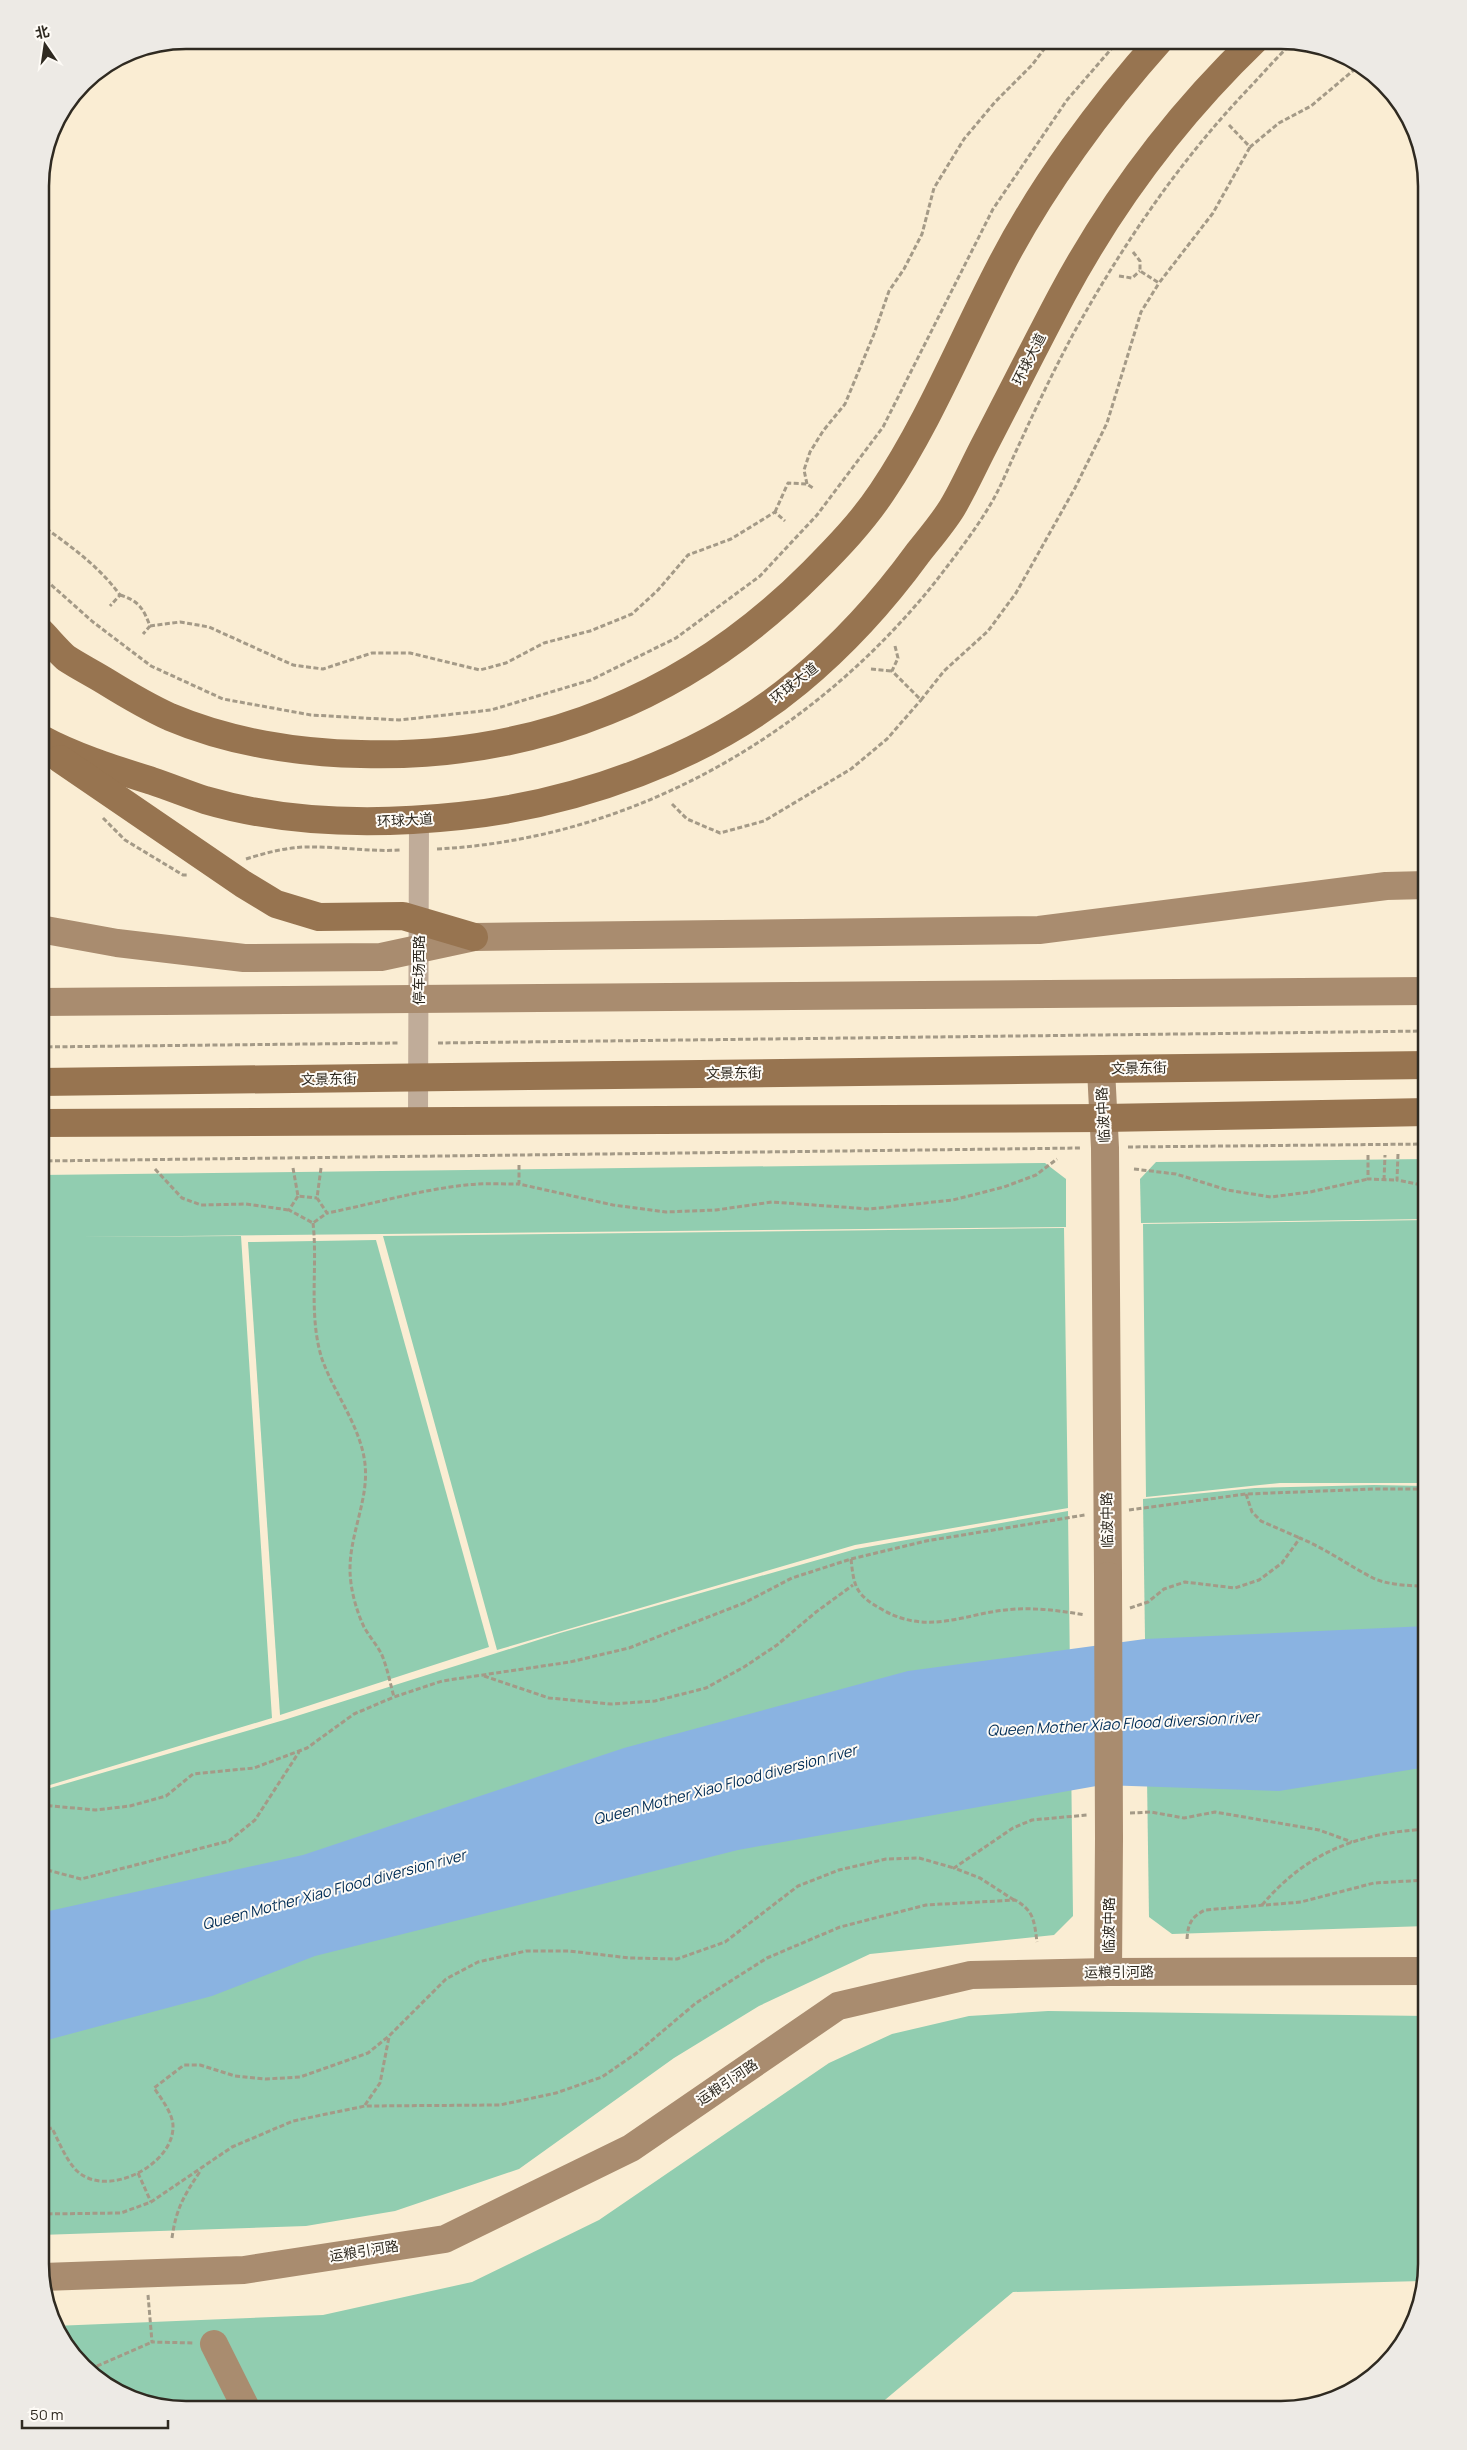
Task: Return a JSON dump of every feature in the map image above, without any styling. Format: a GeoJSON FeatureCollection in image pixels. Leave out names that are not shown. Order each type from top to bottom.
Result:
{"type":"FeatureCollection","features":[{"type":"Feature","properties":{"kind":"main road"},"geometry":{"type":"LineString","coordinates":[[49,646],[64,657],[134,699],[171,717],[211,732],[295,748],[353,754],[420,754],[460,749],[540,734],[616,708],[688,672],[722,650],[785,600],[852,533],[880,495],[909,450],[1002,262],[1096,119],[1122,84],[1152,49]]}},
{"type":"Feature","properties":{"kind":"main road","name":"环球大道"},"geometry":{"type":"LineString","coordinates":[[49,743],[116,770],[206,800],[255,811],[350,822],[419,820],[491,813],[535,805],[586,792],[630,777],[710,739],[795,685],[831,654],[895,584],[951,509],[1063,292],[1113,208],[1173,128],[1248,49]]}},
{"type":"Feature","properties":{"kind":"main road"},"geometry":{"type":"LineString","coordinates":[[49,640],[64,657]]}},
{"type":"Feature","properties":{"kind":"main road"},"geometry":{"type":"LineString","coordinates":[[49,750],[67,765],[276,904],[319,917],[403,916],[474,937]]}},
{"type":"Feature","properties":{"kind":"main road","name":"文景东街"},"geometry":{"type":"LineString","coordinates":[[49,1082],[1418,1065]]}},
{"type":"Feature","properties":{"kind":"main road"},"geometry":{"type":"LineString","coordinates":[[49,1123],[1104,1118],[1418,1112]]}},
{"type":"Feature","properties":{"kind":"street","name":"停车场西路"},"geometry":{"type":"LineString","coordinates":[[418,1121],[420,1077],[419,820]]}},
{"type":"Feature","properties":{"kind":"street"},"geometry":{"type":"LineString","coordinates":[[49,931],[117,943],[244,958],[382,957],[474,937],[1039,930],[1386,886],[1418,885]]}},
{"type":"Feature","properties":{"kind":"street"},"geometry":{"type":"LineString","coordinates":[[49,1002],[1418,991]]}},
{"type":"Feature","properties":{"kind":"street","name":"临波中路"},"geometry":{"type":"LineString","coordinates":[[1101,1068],[1105,1148],[1108,1972]]}},
{"type":"Feature","properties":{"kind":"street","name":"运粮引河路"},"geometry":{"type":"LineString","coordinates":[[49,2277],[244,2270],[445,2239],[631,2148],[838,2006],[971,1975],[1418,1970]]}},
{"type":"Feature","properties":{"kind":"street"},"geometry":{"type":"LineString","coordinates":[[214,2344],[242,2401]]}},
{"type":"Feature","properties":{"kind":"path"},"geometry":{"type":"LineString","coordinates":[[807,484],[804,470],[810,452],[823,431],[845,404],[874,334],[889,291],[904,269],[922,234],[934,188],[964,139],[995,102],[1032,65],[1044,49]]}},
{"type":"Feature","properties":{"kind":"path"},"geometry":{"type":"LineString","coordinates":[[49,583],[93,622],[151,666],[224,699],[311,715],[399,720],[491,710],[591,680],[676,638],[760,576],[817,515],[883,427],[993,209],[1067,100],[1111,49]]}},
{"type":"Feature","properties":{"kind":"path"},"geometry":{"type":"LineString","coordinates":[[97,813],[125,840],[183,875],[198,875],[275,851],[304,847],[369,852],[418,850],[460,848],[524,838],[600,820],[668,792],[742,754],[812,706],[863,662],[914,608],[957,554],[993,500],[1071,338],[1128,241],[1170,181],[1221,117],[1286,49]]}},
{"type":"Feature","properties":{"kind":"path"},"geometry":{"type":"LineString","coordinates":[[672,804],[687,819],[720,833],[764,821],[851,769],[887,739],[944,671],[988,631],[1016,593],[1075,488],[1106,423],[1141,312],[1159,284],[1213,213],[1250,147],[1278,123],[1311,106],[1354,70]]}},
{"type":"Feature","properties":{"kind":"path"},"geometry":{"type":"LineString","coordinates":[[1229,125],[1250,147]]}},
{"type":"Feature","properties":{"kind":"path"},"geometry":{"type":"LineString","coordinates":[[1119,276],[1132,278],[1140,271],[1140,261],[1134,252]]}},
{"type":"Feature","properties":{"kind":"path"},"geometry":{"type":"LineString","coordinates":[[1140,271],[1159,284]]}},
{"type":"Feature","properties":{"kind":"path"},"geometry":{"type":"LineString","coordinates":[[143,634],[150,626],[180,622],[209,627],[293,665],[323,669],[372,653],[410,653],[480,670],[506,663],[544,642],[590,631],[632,614],[658,590],[688,555],[731,539],[775,512],[788,483],[807,484],[813,488]]}},
{"type":"Feature","properties":{"kind":"path"},"geometry":{"type":"LineString","coordinates":[[775,512],[785,521]]}},
{"type":"Feature","properties":{"kind":"path"},"geometry":{"type":"LineString","coordinates":[[49,531],[107,576],[120,595],[135,600],[145,614],[150,626]]}},
{"type":"Feature","properties":{"kind":"path"},"geometry":{"type":"LineString","coordinates":[[110,606],[120,595]]}},
{"type":"Feature","properties":{"kind":"path"},"geometry":{"type":"LineString","coordinates":[[892,671],[898,658],[895,646]]}},
{"type":"Feature","properties":{"kind":"path"},"geometry":{"type":"LineString","coordinates":[[871,669],[892,671],[921,700]]}},
{"type":"Feature","properties":{"kind":"path"},"geometry":{"type":"LineString","coordinates":[[49,1047],[1418,1031]]}},
{"type":"Feature","properties":{"kind":"path"},"geometry":{"type":"LineString","coordinates":[[49,1161],[1418,1144]]}},
{"type":"Feature","properties":{"kind":"path"},"geometry":{"type":"LineString","coordinates":[[1397,1180],[1398,1154]]}},
{"type":"Feature","properties":{"kind":"path"},"geometry":{"type":"LineString","coordinates":[[1368,1155],[1368,1179]]}},
{"type":"Feature","properties":{"kind":"path"},"geometry":{"type":"LineString","coordinates":[[1384,1180],[1385,1155]]}},
{"type":"Feature","properties":{"kind":"path"},"geometry":{"type":"LineString","coordinates":[[313,1223],[327,1213],[394,1200],[426,1190],[468,1184],[519,1184],[613,1205],[666,1212],[716,1210],[772,1202],[870,1209],[952,1200],[1004,1187],[1036,1175],[1057,1159]]}},
{"type":"Feature","properties":{"kind":"path"},"geometry":{"type":"LineString","coordinates":[[519,1165],[519,1184]]}},
{"type":"Feature","properties":{"kind":"path"},"geometry":{"type":"LineString","coordinates":[[289,1210],[298,1196],[293,1168]]}},
{"type":"Feature","properties":{"kind":"path"},"geometry":{"type":"LineString","coordinates":[[321,1168],[317,1198],[327,1213]]}},
{"type":"Feature","properties":{"kind":"path"},"geometry":{"type":"LineString","coordinates":[[1134,1169],[1176,1174],[1227,1190],[1271,1197],[1310,1192],[1368,1179],[1397,1180],[1418,1184]]}},
{"type":"Feature","properties":{"kind":"path"},"geometry":{"type":"LineString","coordinates":[[154,1170],[182,1198],[201,1205],[246,1204],[289,1210],[313,1223]]}},
{"type":"Feature","properties":{"kind":"path"},"geometry":{"type":"LineString","coordinates":[[298,1196],[317,1198]]}},
{"type":"Feature","properties":{"kind":"path"},"geometry":{"type":"LineString","coordinates":[[313,1223],[316,1248],[315,1304],[317,1335],[322,1359],[358,1438],[365,1463],[365,1485],[353,1537],[350,1568],[352,1590],[364,1627],[381,1654],[394,1696]]}},
{"type":"Feature","properties":{"kind":"path"},"geometry":{"type":"LineString","coordinates":[[49,1806],[96,1810],[130,1806],[166,1796],[193,1774],[254,1768],[307,1748],[354,1714],[394,1696],[442,1681],[570,1662],[629,1648],[744,1603],[792,1578],[851,1559],[926,1541],[1246,1494],[1418,1489]]}},
{"type":"Feature","properties":{"kind":"path"},"geometry":{"type":"LineString","coordinates":[[1246,1494],[1252,1512],[1261,1521],[1300,1538]]}},
{"type":"Feature","properties":{"kind":"path"},"geometry":{"type":"LineString","coordinates":[[483,1676],[549,1698],[611,1704],[655,1701],[706,1688],[744,1667],[777,1645],[816,1612],[853,1585]]}},
{"type":"Feature","properties":{"kind":"path"},"geometry":{"type":"LineString","coordinates":[[49,1870],[81,1879],[228,1841],[254,1820],[299,1751]]}},
{"type":"Feature","properties":{"kind":"path"},"geometry":{"type":"LineString","coordinates":[[1261,1906],[1280,1883],[1307,1862],[1352,1842],[1405,1830],[1418,1829]]}},
{"type":"Feature","properties":{"kind":"path"},"geometry":{"type":"LineString","coordinates":[[49,2129],[52,2128],[73,2165],[88,2179],[108,2182],[138,2174],[162,2157],[171,2142],[174,2124],[154,2088],[184,2065],[200,2066],[235,2076],[266,2079],[300,2077],[368,2053],[389,2036],[446,1979],[478,1962],[526,1951],[569,1951],[630,1958],[677,1959],[725,1942],[798,1886],[840,1870],[886,1859],[919,1858],[954,1868]]}},
{"type":"Feature","properties":{"kind":"path"},"geometry":{"type":"LineString","coordinates":[[1188,1939],[1188,1925],[1194,1915],[1205,1910],[1301,1902],[1374,1883],[1418,1881]]}},
{"type":"Feature","properties":{"kind":"path"},"geometry":{"type":"LineString","coordinates":[[49,2214],[121,2213],[151,2202],[232,2147],[293,2121],[365,2106],[500,2105],[556,2094],[602,2077],[638,2052],[696,2003],[767,1958],[840,1927],[926,1905],[1014,1900],[1027,1907],[1034,1920],[1037,1942]]}},
{"type":"Feature","properties":{"kind":"path"},"geometry":{"type":"LineString","coordinates":[[365,2106],[380,2083],[389,2036]]}},
{"type":"Feature","properties":{"kind":"path"},"geometry":{"type":"LineString","coordinates":[[172,2238],[175,2216],[182,2197],[203,2167]]}},
{"type":"Feature","properties":{"kind":"path"},"geometry":{"type":"LineString","coordinates":[[138,2174],[151,2202]]}},
{"type":"Feature","properties":{"kind":"path"},"geometry":{"type":"LineString","coordinates":[[147,2273],[152,2342]]}},
{"type":"Feature","properties":{"kind":"path"},"geometry":{"type":"LineString","coordinates":[[95,2367],[152,2342],[214,2344]]}},
{"type":"Feature","properties":{"kind":"green space"},"geometry":{"type":"Polygon","coordinates":[[[1418,1159],[1418,1219],[1141,1223],[1140,1179],[1156,1162],[1418,1159]]]}},
{"type":"Feature","properties":{"kind":"green space"},"geometry":{"type":"Polygon","coordinates":[[[1045,1163],[1066,1179],[1066,1227],[78,1237],[241,1236],[272,1718],[49,1785],[49,1175],[1045,1163]]]}},
{"type":"Feature","properties":{"kind":"green space"},"geometry":{"type":"Polygon","coordinates":[[[1418,1220],[1418,1483],[1280,1483],[1146,1497],[1143,1224],[1418,1220]]]}},
{"type":"Feature","properties":{"kind":"green space"},"geometry":{"type":"Polygon","coordinates":[[[1064,1228],[1068,1508],[855,1545],[497,1650],[383,1236],[1064,1228]]]}},
{"type":"Feature","properties":{"kind":"green space"},"geometry":{"type":"Polygon","coordinates":[[[376,1240],[489,1647],[280,1715],[248,1242],[376,1240]]]}},
{"type":"Feature","properties":{"kind":"green space"},"geometry":{"type":"Polygon","coordinates":[[[1418,1486],[1418,1926],[1172,1934],[1149,1917],[1143,1499],[1255,1488],[1418,1486]]]}},
{"type":"Feature","properties":{"kind":"green space"},"geometry":{"type":"Polygon","coordinates":[[[1068,1511],[1073,1916],[1054,1935],[870,1954],[759,2006],[674,2058],[519,2169],[395,2211],[306,2226],[49,2235],[49,1788],[284,1720],[560,1633],[856,1549],[1068,1511]]]}},
{"type":"Feature","properties":{"kind":"green space"},"geometry":{"type":"Polygon","coordinates":[[[1048,2011],[1418,2016],[1417,2281],[1013,2292],[884,2401],[177,2401],[159,2399],[142,2394],[110,2378],[83,2355],[63,2326],[323,2315],[472,2282],[599,2220],[829,2063],[892,2034],[969,2016],[1048,2011]]]}},
{"type":"Feature","properties":{"kind":"water","name":"Queen Mother Xiao Flood diversion river"},"geometry":{"type":"Polygon","coordinates":[[[1418,1626],[1418,1768],[1279,1791],[1102,1785],[738,1850],[315,1956],[212,1996],[49,2040],[49,1911],[303,1855],[624,1748],[908,1671],[1145,1639],[1418,1626]]]}}]}
